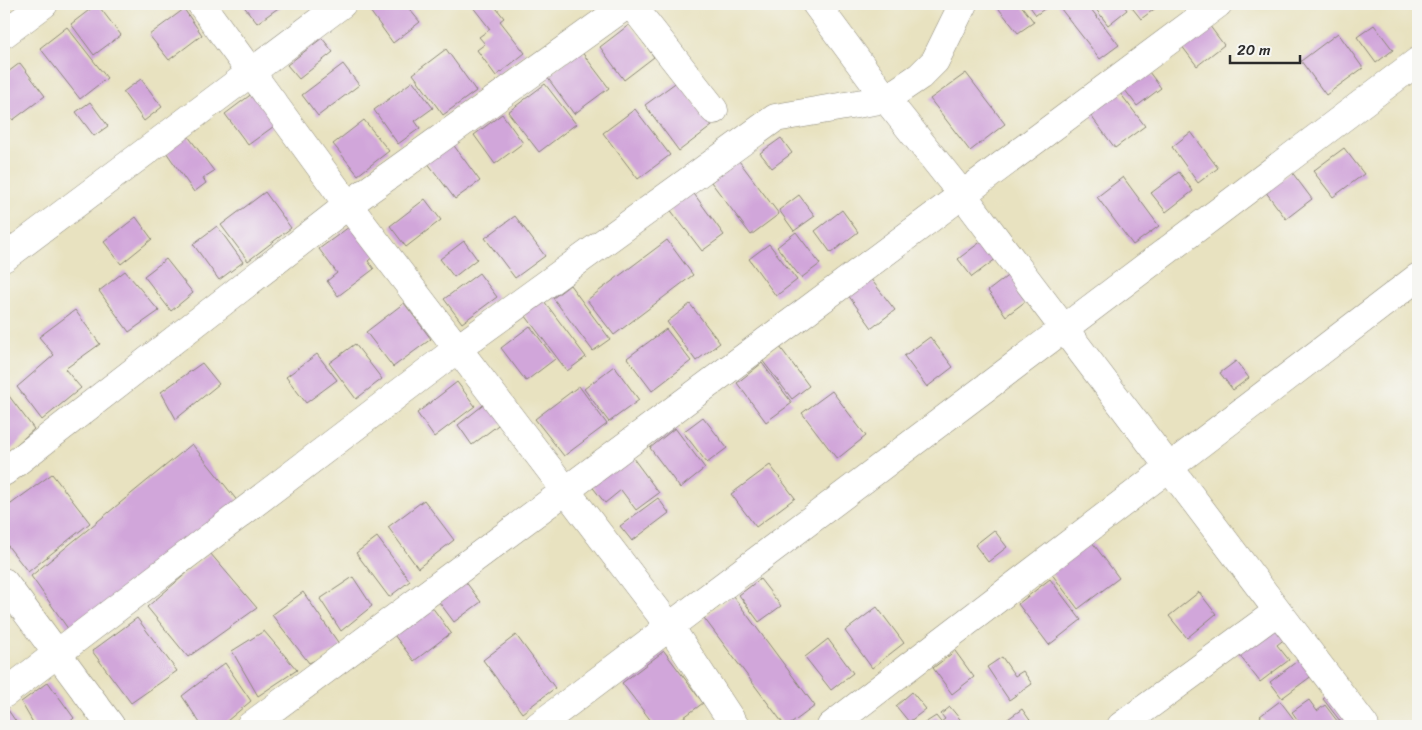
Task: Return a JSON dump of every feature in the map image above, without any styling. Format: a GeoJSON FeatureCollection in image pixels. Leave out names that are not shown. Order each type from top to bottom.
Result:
{"type":"FeatureCollection","features":[{"type":"Feature","properties":{"kind":"street"},"geometry":{"type":"LineString","coordinates":[[4,34],[44,4]]}},
{"type":"Feature","properties":{"kind":"street"},"geometry":{"type":"LineString","coordinates":[[201,4],[348,205],[670,627],[735,726]]}},
{"type":"Feature","properties":{"kind":"street"},"geometry":{"type":"LineString","coordinates":[[4,258],[342,4]]}},
{"type":"Feature","properties":{"kind":"street"},"geometry":{"type":"LineString","coordinates":[[4,472],[348,205],[630,4],[714,110]]}},
{"type":"Feature","properties":{"kind":"street"},"geometry":{"type":"LineString","coordinates":[[816,4],[886,99],[962,194],[1365,726]]}},
{"type":"Feature","properties":{"kind":"street"},"geometry":{"type":"LineString","coordinates":[[4,694],[457,349],[776,118],[886,99],[920,76],[935,61],[963,4]]}},
{"type":"Feature","properties":{"kind":"street"},"geometry":{"type":"LineString","coordinates":[[250,726],[1218,4]]}},
{"type":"Feature","properties":{"kind":"street"},"geometry":{"type":"LineString","coordinates":[[538,726],[1065,330],[1418,61]]}},
{"type":"Feature","properties":{"kind":"street"},"geometry":{"type":"LineString","coordinates":[[831,726],[1418,277]]}},
{"type":"Feature","properties":{"kind":"street"},"geometry":{"type":"LineString","coordinates":[[4,582],[110,726]]}},
{"type":"Feature","properties":{"kind":"street"},"geometry":{"type":"LineString","coordinates":[[1121,726],[1278,612]]}},
{"type":"Feature","properties":{"kind":"building"},"geometry":{"type":"Polygon","coordinates":[[[97,4],[121,35],[94,55],[71,24],[97,4]]]}},
{"type":"Feature","properties":{"kind":"building"},"geometry":{"type":"Polygon","coordinates":[[[242,4],[284,4],[257,23],[242,4]]]}},
{"type":"Feature","properties":{"kind":"building"},"geometry":{"type":"Polygon","coordinates":[[[365,4],[405,4],[420,22],[393,43],[365,4]]]}},
{"type":"Feature","properties":{"kind":"building"},"geometry":{"type":"Polygon","coordinates":[[[476,4],[493,4],[504,18],[500,21],[525,53],[496,76],[477,50],[485,44],[479,37],[490,29],[472,6],[476,4]]]}},
{"type":"Feature","properties":{"kind":"building"},"geometry":{"type":"Polygon","coordinates":[[[995,4],[1020,4],[1034,22],[1018,33],[995,4]]]}},
{"type":"Feature","properties":{"kind":"building"},"geometry":{"type":"Polygon","coordinates":[[[1028,4],[1051,4],[1036,15],[1028,4]]]}},
{"type":"Feature","properties":{"kind":"building"},"geometry":{"type":"Polygon","coordinates":[[[1057,4],[1087,4],[1119,45],[1100,59],[1057,4]]]}},
{"type":"Feature","properties":{"kind":"building"},"geometry":{"type":"Polygon","coordinates":[[[1092,4],[1123,4],[1127,10],[1108,25],[1092,4]]]}},
{"type":"Feature","properties":{"kind":"building"},"geometry":{"type":"Polygon","coordinates":[[[1129,4],[1161,4],[1141,19],[1129,4]]]}},
{"type":"Feature","properties":{"kind":"building"},"geometry":{"type":"Polygon","coordinates":[[[184,9],[202,35],[169,60],[149,35],[184,9]]]}},
{"type":"Feature","properties":{"kind":"building"},"geometry":{"type":"Polygon","coordinates":[[[1206,21],[1224,45],[1197,66],[1178,41],[1206,21]]]}},
{"type":"Feature","properties":{"kind":"building"},"geometry":{"type":"Polygon","coordinates":[[[630,24],[654,57],[624,80],[600,47],[630,24]]]}},
{"type":"Feature","properties":{"kind":"building"},"geometry":{"type":"Polygon","coordinates":[[[1374,25],[1393,50],[1376,63],[1357,37],[1374,25]]]}},
{"type":"Feature","properties":{"kind":"building"},"geometry":{"type":"Polygon","coordinates":[[[67,27],[107,78],[80,99],[40,48],[67,27]]]}},
{"type":"Feature","properties":{"kind":"building"},"geometry":{"type":"Polygon","coordinates":[[[1338,33],[1363,68],[1326,95],[1301,61],[1338,33]]]}},
{"type":"Feature","properties":{"kind":"building"},"geometry":{"type":"Polygon","coordinates":[[[322,38],[333,52],[299,79],[287,65],[322,38]]]}},
{"type":"Feature","properties":{"kind":"building"},"geometry":{"type":"Polygon","coordinates":[[[446,49],[476,91],[443,115],[413,74],[446,49]]]}},
{"type":"Feature","properties":{"kind":"building"},"geometry":{"type":"Polygon","coordinates":[[[581,51],[609,88],[574,114],[547,77],[581,51]]]}},
{"type":"Feature","properties":{"kind":"building"},"geometry":{"type":"Polygon","coordinates":[[[20,63],[45,96],[13,120],[4,107],[4,75],[20,63]]]}},
{"type":"Feature","properties":{"kind":"building"},"geometry":{"type":"Polygon","coordinates":[[[343,64],[359,85],[318,116],[302,95],[343,64]]]}},
{"type":"Feature","properties":{"kind":"building"},"geometry":{"type":"Polygon","coordinates":[[[1146,68],[1161,88],[1137,106],[1122,86],[1146,68]]]}},
{"type":"Feature","properties":{"kind":"building"},"geometry":{"type":"Polygon","coordinates":[[[966,73],[1005,124],[970,151],[930,99],[966,73]]]}},
{"type":"Feature","properties":{"kind":"building"},"geometry":{"type":"Polygon","coordinates":[[[141,79],[162,107],[144,121],[123,92],[141,79]]]}},
{"type":"Feature","properties":{"kind":"building"},"geometry":{"type":"Polygon","coordinates":[[[413,81],[433,108],[415,121],[420,128],[398,144],[374,110],[413,81]]]}},
{"type":"Feature","properties":{"kind":"building"},"geometry":{"type":"Polygon","coordinates":[[[678,81],[712,126],[679,151],[645,105],[678,81]]]}},
{"type":"Feature","properties":{"kind":"building"},"geometry":{"type":"Polygon","coordinates":[[[545,84],[576,124],[539,152],[508,112],[545,84]]]}},
{"type":"Feature","properties":{"kind":"building"},"geometry":{"type":"Polygon","coordinates":[[[1114,85],[1145,126],[1115,148],[1085,108],[1114,85]]]}},
{"type":"Feature","properties":{"kind":"building"},"geometry":{"type":"Polygon","coordinates":[[[253,93],[277,124],[248,145],[225,114],[253,93]]]}},
{"type":"Feature","properties":{"kind":"building"},"geometry":{"type":"Polygon","coordinates":[[[90,102],[108,126],[94,136],[76,112],[90,102]]]}},
{"type":"Feature","properties":{"kind":"building"},"geometry":{"type":"Polygon","coordinates":[[[635,109],[670,155],[638,179],[603,133],[635,109]]]}},
{"type":"Feature","properties":{"kind":"building"},"geometry":{"type":"Polygon","coordinates":[[[502,114],[523,143],[495,164],[474,135],[502,114]]]}},
{"type":"Feature","properties":{"kind":"building"},"geometry":{"type":"Polygon","coordinates":[[[364,120],[389,151],[358,175],[333,144],[364,120]]]}},
{"type":"Feature","properties":{"kind":"building"},"geometry":{"type":"Polygon","coordinates":[[[1191,132],[1218,168],[1198,183],[1172,147],[1191,132]]]}},
{"type":"Feature","properties":{"kind":"building"},"geometry":{"type":"Polygon","coordinates":[[[188,136],[214,171],[203,178],[206,183],[194,192],[166,152],[188,136]]]}},
{"type":"Feature","properties":{"kind":"building"},"geometry":{"type":"Polygon","coordinates":[[[781,138],[792,153],[772,168],[760,153],[781,138]]]}},
{"type":"Feature","properties":{"kind":"building"},"geometry":{"type":"Polygon","coordinates":[[[452,143],[480,181],[455,199],[427,162],[452,143]]]}},
{"type":"Feature","properties":{"kind":"building"},"geometry":{"type":"Polygon","coordinates":[[[1344,148],[1364,174],[1333,197],[1313,171],[1344,148]]]}},
{"type":"Feature","properties":{"kind":"building"},"geometry":{"type":"Polygon","coordinates":[[[739,161],[779,214],[751,235],[711,182],[739,161]]]}},
{"type":"Feature","properties":{"kind":"building"},"geometry":{"type":"Polygon","coordinates":[[[1291,171],[1312,199],[1286,219],[1265,191],[1291,171]]]}},
{"type":"Feature","properties":{"kind":"building"},"geometry":{"type":"Polygon","coordinates":[[[1179,172],[1193,191],[1166,212],[1151,193],[1179,172]]]}},
{"type":"Feature","properties":{"kind":"building"},"geometry":{"type":"Polygon","coordinates":[[[1123,177],[1159,226],[1133,245],[1097,197],[1123,177]]]}},
{"type":"Feature","properties":{"kind":"building"},"geometry":{"type":"Polygon","coordinates":[[[692,191],[724,235],[702,251],[669,208],[692,191]]]}},
{"type":"Feature","properties":{"kind":"building"},"geometry":{"type":"Polygon","coordinates":[[[265,192],[291,228],[248,261],[221,225],[265,192]]]}},
{"type":"Feature","properties":{"kind":"building"},"geometry":{"type":"Polygon","coordinates":[[[799,195],[815,216],[794,231],[779,210],[799,195]]]}},
{"type":"Feature","properties":{"kind":"building"},"geometry":{"type":"Polygon","coordinates":[[[425,199],[441,220],[406,247],[390,226],[425,199]]]}},
{"type":"Feature","properties":{"kind":"building"},"geometry":{"type":"Polygon","coordinates":[[[842,210],[858,232],[831,253],[815,231],[842,210]]]}},
{"type":"Feature","properties":{"kind":"building"},"geometry":{"type":"Polygon","coordinates":[[[515,216],[545,256],[515,278],[485,238],[515,216]]]}},
{"type":"Feature","properties":{"kind":"building"},"geometry":{"type":"Polygon","coordinates":[[[136,217],[152,239],[121,264],[104,242],[136,217]]]}},
{"type":"Feature","properties":{"kind":"building"},"geometry":{"type":"Polygon","coordinates":[[[353,224],[376,254],[368,261],[374,269],[338,296],[327,281],[337,273],[319,249],[353,224]]]}},
{"type":"Feature","properties":{"kind":"building"},"geometry":{"type":"Polygon","coordinates":[[[217,226],[243,262],[219,280],[193,244],[217,226]]]}},
{"type":"Feature","properties":{"kind":"building"},"geometry":{"type":"Polygon","coordinates":[[[796,232],[820,264],[801,278],[777,247],[796,232]]]}},
{"type":"Feature","properties":{"kind":"building"},"geometry":{"type":"Polygon","coordinates":[[[987,237],[1001,255],[972,277],[958,259],[987,237]]]}},
{"type":"Feature","properties":{"kind":"building"},"geometry":{"type":"Polygon","coordinates":[[[667,240],[693,275],[614,335],[587,300],[667,240]]]}},
{"type":"Feature","properties":{"kind":"building"},"geometry":{"type":"Polygon","coordinates":[[[464,241],[477,259],[454,277],[440,259],[464,241]]]}},
{"type":"Feature","properties":{"kind":"building"},"geometry":{"type":"Polygon","coordinates":[[[769,244],[797,280],[776,296],[749,259],[769,244]]]}},
{"type":"Feature","properties":{"kind":"building"},"geometry":{"type":"Polygon","coordinates":[[[166,259],[193,293],[171,311],[144,276],[166,259]]]}},
{"type":"Feature","properties":{"kind":"building"},"geometry":{"type":"Polygon","coordinates":[[[1015,270],[1034,295],[1006,316],[988,291],[1015,270]]]}},
{"type":"Feature","properties":{"kind":"building"},"geometry":{"type":"Polygon","coordinates":[[[125,271],[159,311],[129,332],[99,291],[125,271]]]}},
{"type":"Feature","properties":{"kind":"building"},"geometry":{"type":"Polygon","coordinates":[[[479,273],[497,297],[462,323],[444,299],[479,273]]]}},
{"type":"Feature","properties":{"kind":"building"},"geometry":{"type":"Polygon","coordinates":[[[870,278],[895,310],[872,328],[848,295],[870,278]]]}},
{"type":"Feature","properties":{"kind":"building"},"geometry":{"type":"Polygon","coordinates":[[[570,285],[610,339],[593,351],[553,298],[570,285]]]}},
{"type":"Feature","properties":{"kind":"building"},"geometry":{"type":"Polygon","coordinates":[[[541,297],[586,357],[567,371],[522,311],[541,297]]]}},
{"type":"Feature","properties":{"kind":"building"},"geometry":{"type":"Polygon","coordinates":[[[404,303],[431,339],[393,367],[366,332],[404,303]]]}},
{"type":"Feature","properties":{"kind":"building"},"geometry":{"type":"Polygon","coordinates":[[[690,304],[720,343],[696,361],[667,322],[690,304]]]}},
{"type":"Feature","properties":{"kind":"building"},"geometry":{"type":"Polygon","coordinates":[[[75,310],[100,344],[65,369],[81,388],[42,420],[17,387],[54,355],[39,337],[75,310]]]}},
{"type":"Feature","properties":{"kind":"building"},"geometry":{"type":"Polygon","coordinates":[[[530,326],[555,359],[526,381],[501,348],[530,326]]]}},
{"type":"Feature","properties":{"kind":"building"},"geometry":{"type":"Polygon","coordinates":[[[666,329],[691,361],[652,391],[627,358],[666,329]]]}},
{"type":"Feature","properties":{"kind":"building"},"geometry":{"type":"Polygon","coordinates":[[[930,337],[953,367],[927,387],[904,356],[930,337]]]}},
{"type":"Feature","properties":{"kind":"building"},"geometry":{"type":"Polygon","coordinates":[[[355,344],[382,379],[356,399],[329,363],[355,344]]]}},
{"type":"Feature","properties":{"kind":"building"},"geometry":{"type":"Polygon","coordinates":[[[780,347],[809,386],[792,399],[762,360],[780,347]]]}},
{"type":"Feature","properties":{"kind":"building"},"geometry":{"type":"Polygon","coordinates":[[[317,354],[337,380],[306,403],[286,377],[317,354]]]}},
{"type":"Feature","properties":{"kind":"building"},"geometry":{"type":"Polygon","coordinates":[[[1236,361],[1249,378],[1233,390],[1220,373],[1236,361]]]}},
{"type":"Feature","properties":{"kind":"building"},"geometry":{"type":"Polygon","coordinates":[[[202,363],[219,384],[176,419],[161,392],[202,363]]]}},
{"type":"Feature","properties":{"kind":"building"},"geometry":{"type":"Polygon","coordinates":[[[762,363],[792,403],[766,422],[737,383],[762,363]]]}},
{"type":"Feature","properties":{"kind":"building"},"geometry":{"type":"Polygon","coordinates":[[[614,366],[639,400],[609,422],[584,389],[614,366]]]}},
{"type":"Feature","properties":{"kind":"building"},"geometry":{"type":"Polygon","coordinates":[[[457,382],[475,406],[434,437],[417,413],[457,382]]]}},
{"type":"Feature","properties":{"kind":"building"},"geometry":{"type":"Polygon","coordinates":[[[579,386],[607,424],[564,456],[535,419],[579,386]]]}},
{"type":"Feature","properties":{"kind":"building"},"geometry":{"type":"Polygon","coordinates":[[[832,391],[866,436],[837,459],[802,413],[832,391]]]}},
{"type":"Feature","properties":{"kind":"building"},"geometry":{"type":"Polygon","coordinates":[[[6,392],[34,429],[4,456],[4,394],[6,392]]]}},
{"type":"Feature","properties":{"kind":"building"},"geometry":{"type":"Polygon","coordinates":[[[491,399],[506,419],[472,445],[458,425],[491,399]]]}},
{"type":"Feature","properties":{"kind":"building"},"geometry":{"type":"Polygon","coordinates":[[[703,417],[727,448],[707,463],[683,432],[703,417]]]}},
{"type":"Feature","properties":{"kind":"building"},"geometry":{"type":"Polygon","coordinates":[[[675,428],[705,468],[680,488],[650,448],[675,428]]]}},
{"type":"Feature","properties":{"kind":"building"},"geometry":{"type":"Polygon","coordinates":[[[192,444],[239,503],[71,633],[31,576],[192,444]]]}},
{"type":"Feature","properties":{"kind":"building"},"geometry":{"type":"Polygon","coordinates":[[[630,454],[659,493],[636,510],[621,490],[605,503],[590,484],[630,454]]]}},
{"type":"Feature","properties":{"kind":"building"},"geometry":{"type":"Polygon","coordinates":[[[770,465],[795,498],[756,527],[731,494],[770,465]]]}},
{"type":"Feature","properties":{"kind":"building"},"geometry":{"type":"Polygon","coordinates":[[[52,474],[90,523],[28,572],[4,541],[4,509],[52,474]]]}},
{"type":"Feature","properties":{"kind":"building"},"geometry":{"type":"Polygon","coordinates":[[[658,498],[669,513],[632,541],[620,526],[658,498]]]}},
{"type":"Feature","properties":{"kind":"building"},"geometry":{"type":"Polygon","coordinates":[[[424,500],[454,540],[418,568],[388,527],[424,500]]]}},
{"type":"Feature","properties":{"kind":"building"},"geometry":{"type":"Polygon","coordinates":[[[994,530],[1007,547],[988,562],[975,545],[994,530]]]}},
{"type":"Feature","properties":{"kind":"building"},"geometry":{"type":"Polygon","coordinates":[[[377,537],[410,581],[389,597],[356,553],[377,537]]]}},
{"type":"Feature","properties":{"kind":"building"},"geometry":{"type":"Polygon","coordinates":[[[1092,542],[1119,578],[1078,609],[1051,573],[1092,542]]]}},
{"type":"Feature","properties":{"kind":"building"},"geometry":{"type":"Polygon","coordinates":[[[210,553],[257,608],[188,657],[147,607],[210,553]]]}},
{"type":"Feature","properties":{"kind":"building"},"geometry":{"type":"Polygon","coordinates":[[[353,577],[372,606],[341,631],[320,599],[353,577]]]}},
{"type":"Feature","properties":{"kind":"building"},"geometry":{"type":"Polygon","coordinates":[[[760,579],[781,606],[759,622],[739,595],[760,579]]]}},
{"type":"Feature","properties":{"kind":"building"},"geometry":{"type":"Polygon","coordinates":[[[1050,579],[1081,620],[1049,645],[1018,604],[1050,579]]]}},
{"type":"Feature","properties":{"kind":"building"},"geometry":{"type":"Polygon","coordinates":[[[465,581],[481,602],[454,622],[439,602],[465,581]]]}},
{"type":"Feature","properties":{"kind":"building"},"geometry":{"type":"Polygon","coordinates":[[[303,592],[342,648],[309,663],[272,615],[303,592]]]}},
{"type":"Feature","properties":{"kind":"building"},"geometry":{"type":"Polygon","coordinates":[[[1199,592],[1216,614],[1187,638],[1169,616],[1199,592]]]}},
{"type":"Feature","properties":{"kind":"building"},"geometry":{"type":"Polygon","coordinates":[[[733,596],[815,706],[788,726],[785,726],[704,618],[733,596]]]}},
{"type":"Feature","properties":{"kind":"building"},"geometry":{"type":"Polygon","coordinates":[[[432,607],[451,633],[414,661],[394,635],[432,607]]]}},
{"type":"Feature","properties":{"kind":"building"},"geometry":{"type":"Polygon","coordinates":[[[877,607],[904,643],[872,668],[845,631],[877,607]]]}},
{"type":"Feature","properties":{"kind":"building"},"geometry":{"type":"Polygon","coordinates":[[[137,618],[177,671],[131,703],[92,651],[137,618]]]}},
{"type":"Feature","properties":{"kind":"building"},"geometry":{"type":"Polygon","coordinates":[[[1280,619],[1291,634],[1277,645],[1289,660],[1260,682],[1236,651],[1280,619]]]}},
{"type":"Feature","properties":{"kind":"building"},"geometry":{"type":"Polygon","coordinates":[[[264,631],[297,670],[258,696],[232,651],[264,631]]]}},
{"type":"Feature","properties":{"kind":"building"},"geometry":{"type":"Polygon","coordinates":[[[516,635],[555,688],[522,713],[483,660],[516,635]]]}},
{"type":"Feature","properties":{"kind":"building"},"geometry":{"type":"Polygon","coordinates":[[[828,639],[853,673],[831,690],[805,657],[828,639]]]}},
{"type":"Feature","properties":{"kind":"building"},"geometry":{"type":"Polygon","coordinates":[[[664,651],[703,703],[672,726],[655,726],[622,683],[664,651]]]}},
{"type":"Feature","properties":{"kind":"building"},"geometry":{"type":"Polygon","coordinates":[[[955,651],[974,677],[952,694],[933,668],[955,651]]]}},
{"type":"Feature","properties":{"kind":"building"},"geometry":{"type":"Polygon","coordinates":[[[1305,655],[1317,672],[1282,698],[1270,682],[1305,655]]]}},
{"type":"Feature","properties":{"kind":"building"},"geometry":{"type":"Polygon","coordinates":[[[1002,657],[1015,676],[1023,671],[1032,684],[1009,700],[987,667],[1002,657]]]}},
{"type":"Feature","properties":{"kind":"building"},"geometry":{"type":"Polygon","coordinates":[[[225,663],[251,701],[221,726],[202,726],[182,696],[225,663]]]}},
{"type":"Feature","properties":{"kind":"building"},"geometry":{"type":"Polygon","coordinates":[[[48,682],[74,718],[65,726],[35,726],[21,702],[48,682]]]}},
{"type":"Feature","properties":{"kind":"building"},"geometry":{"type":"Polygon","coordinates":[[[1334,691],[1361,726],[1344,726],[1323,699],[1334,691]]]}},
{"type":"Feature","properties":{"kind":"building"},"geometry":{"type":"Polygon","coordinates":[[[912,692],[926,709],[909,722],[896,706],[912,692]]]}},
{"type":"Feature","properties":{"kind":"building"},"geometry":{"type":"Polygon","coordinates":[[[1309,700],[1317,711],[1325,705],[1341,726],[1302,726],[1292,712],[1309,700]]]}},
{"type":"Feature","properties":{"kind":"building"},"geometry":{"type":"Polygon","coordinates":[[[1280,701],[1299,726],[1268,726],[1260,716],[1280,701]]]}},
{"type":"Feature","properties":{"kind":"building"},"geometry":{"type":"Polygon","coordinates":[[[950,707],[964,724],[961,726],[945,726],[941,722],[945,719],[941,714],[950,707]]]}},
{"type":"Feature","properties":{"kind":"building"},"geometry":{"type":"Polygon","coordinates":[[[1022,709],[1034,726],[1008,726],[1005,721],[1022,709]]]}},
{"type":"Feature","properties":{"kind":"building"},"geometry":{"type":"Polygon","coordinates":[[[8,710],[19,726],[4,726],[4,713],[8,710]]]}},
{"type":"Feature","properties":{"kind":"building"},"geometry":{"type":"Polygon","coordinates":[[[936,716],[944,726],[920,726],[936,716]]]}}]}
